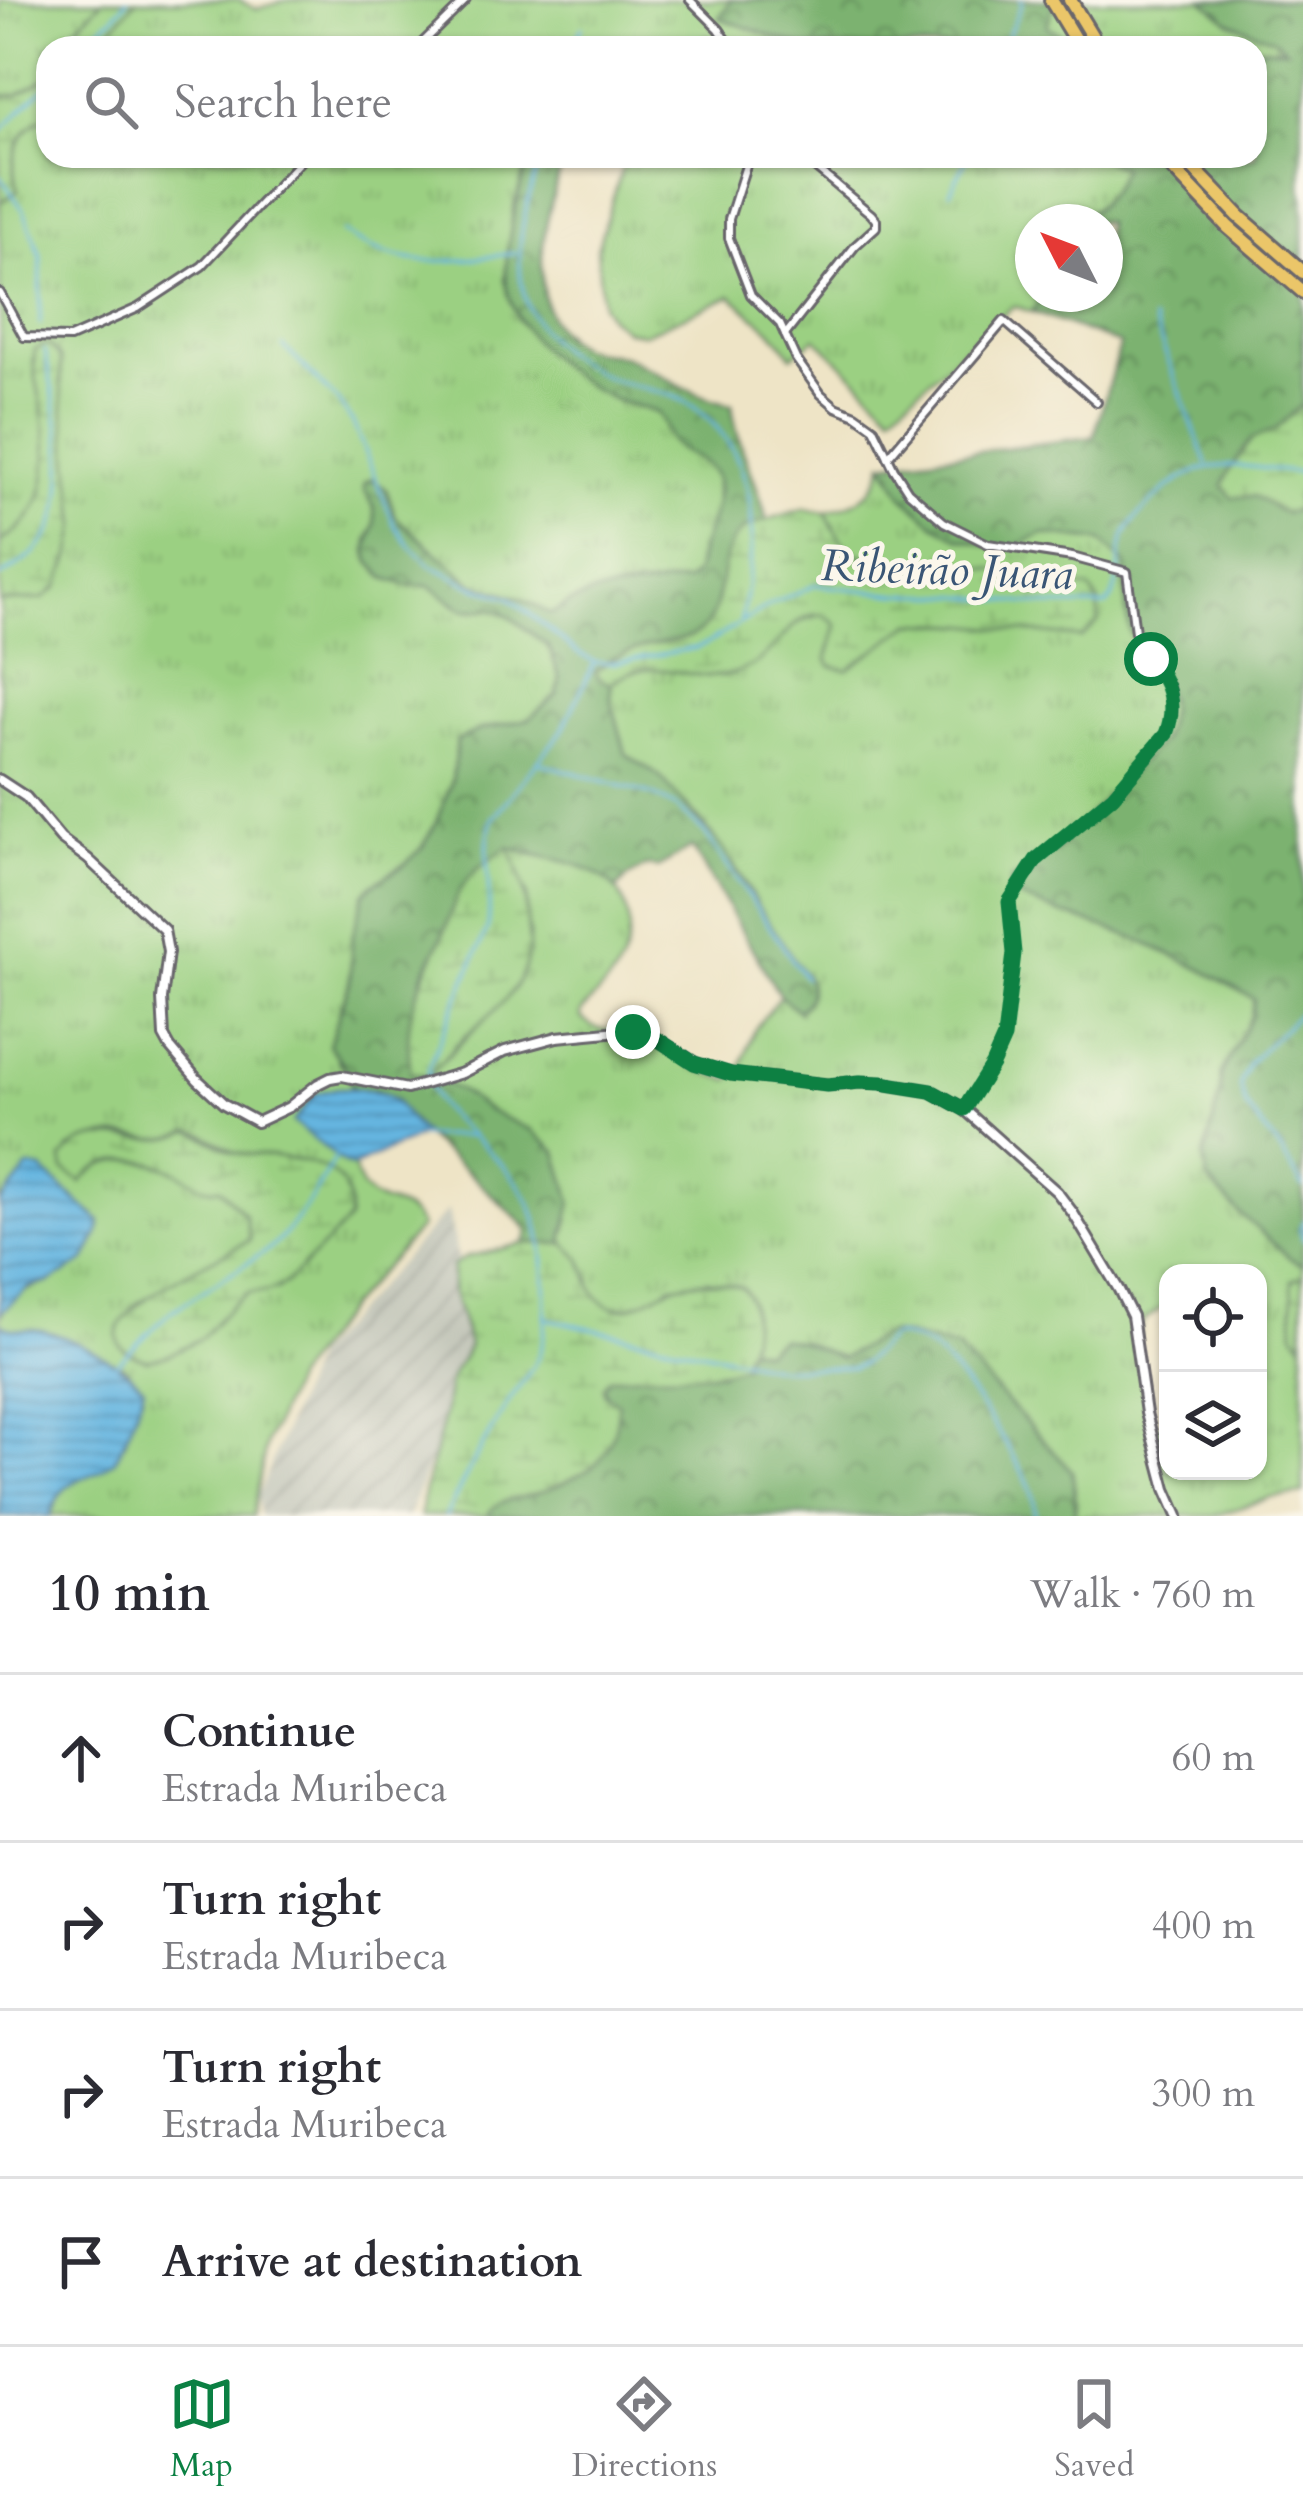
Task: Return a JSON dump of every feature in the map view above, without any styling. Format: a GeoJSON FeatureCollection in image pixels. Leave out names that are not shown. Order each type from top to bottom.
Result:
{"type":"FeatureCollection","features":[{"type":"Feature","properties":{"kind":"highway"},"geometry":{"type":"LineString","coordinates":[[1052,0],[1073,36]]}},
{"type":"Feature","properties":{"kind":"highway"},"geometry":{"type":"LineString","coordinates":[[1070,0],[1092,36]]}},
{"type":"Feature","properties":{"kind":"highway"},"geometry":{"type":"LineString","coordinates":[[1172,168],[1228,227],[1303,292]]}},
{"type":"Feature","properties":{"kind":"highway"},"geometry":{"type":"LineString","coordinates":[[1193,168],[1303,272]]}},
{"type":"Feature","properties":{"kind":"street"},"geometry":{"type":"LineString","coordinates":[[429,36],[466,0]]}},
{"type":"Feature","properties":{"kind":"street"},"geometry":{"type":"LineString","coordinates":[[690,0],[724,36]]}},
{"type":"Feature","properties":{"kind":"street"},"geometry":{"type":"LineString","coordinates":[[0,293],[24,337],[70,338],[138,308],[202,266],[294,168]]}},
{"type":"Feature","properties":{"kind":"street"},"geometry":{"type":"LineString","coordinates":[[745,168],[729,219],[729,238],[752,295],[780,323],[813,386],[836,407],[865,419],[918,502],[958,531],[1002,547],[1072,557],[1127,572],[1135,632],[1172,700],[1166,734],[1113,796],[1036,860],[1009,902],[1014,953],[1004,1038],[964,1109]]}},
{"type":"Feature","properties":{"kind":"street"},"geometry":{"type":"LineString","coordinates":[[784,335],[851,250],[876,227],[871,214],[815,168]]}},
{"type":"Feature","properties":{"kind":"street"},"geometry":{"type":"LineString","coordinates":[[888,457],[1004,322],[1096,402]]}},
{"type":"Feature","properties":{"kind":"street"},"geometry":{"type":"LineString","coordinates":[[0,780],[26,797],[61,839],[164,930],[168,952],[162,999],[164,1036],[197,1079],[224,1104],[257,1122],[289,1107],[330,1078],[342,1076],[407,1089],[448,1078],[505,1051],[557,1037],[620,1030],[654,1037],[694,1063],[731,1074],[827,1085],[881,1083],[931,1091],[964,1109],[1058,1192],[1119,1290],[1132,1316],[1157,1460],[1178,1516]]}},
{"type":"Feature","properties":{"kind":"shaded area"},"geometry":{"type":"Polygon","coordinates":[[[448,1210],[475,1350],[408,1516],[260,1516],[258,1496],[314,1356],[448,1210]]]}},
{"type":"Feature","properties":{"kind":"green space"},"geometry":{"type":"Polygon","coordinates":[[[0,0],[103,0],[67,36],[36,36],[36,84],[17,95],[0,96],[0,0]]]}},
{"type":"Feature","properties":{"kind":"green space"},"geometry":{"type":"Polygon","coordinates":[[[103,0],[136,0],[105,36],[68,36],[103,0]]]}},
{"type":"Feature","properties":{"kind":"green space"},"geometry":{"type":"Polygon","coordinates":[[[136,0],[238,0],[257,9],[288,0],[731,0],[720,18],[771,36],[708,36],[105,36],[136,0]]]}},
{"type":"Feature","properties":{"kind":"green space"},"geometry":{"type":"Polygon","coordinates":[[[731,0],[1054,0],[1047,26],[1063,36],[771,36],[719,18],[731,0]]]}},
{"type":"Feature","properties":{"kind":"green space"},"geometry":{"type":"Polygon","coordinates":[[[1054,0],[1203,0],[1230,22],[1275,39],[1290,48],[1267,48],[1267,36],[1062,36],[1046,26],[1054,0]]]}},
{"type":"Feature","properties":{"kind":"green space"},"geometry":{"type":"Polygon","coordinates":[[[1203,0],[1303,0],[1303,404],[1275,430],[1252,439],[1230,469],[1232,497],[1254,496],[1285,513],[1303,482],[1303,1265],[1237,1211],[1208,1180],[1204,1158],[1221,1074],[1251,1017],[1254,999],[1153,946],[1009,893],[1011,880],[1059,846],[1162,740],[1168,700],[1162,681],[1131,635],[1126,565],[1101,541],[1043,534],[1016,546],[990,546],[959,538],[933,523],[903,496],[884,463],[1094,437],[1120,344],[1032,312],[1123,312],[1123,204],[1099,204],[1122,168],[1267,168],[1267,48],[1286,49],[1230,22],[1203,0]]]}},
{"type":"Feature","properties":{"kind":"green space"},"geometry":{"type":"Polygon","coordinates":[[[36,84],[36,122],[22,137],[14,158],[18,191],[0,202],[0,96],[17,95],[36,84]]]}},
{"type":"Feature","properties":{"kind":"green space"},"geometry":{"type":"Polygon","coordinates":[[[36,122],[36,168],[525,168],[513,209],[505,280],[517,318],[563,368],[610,398],[657,413],[680,450],[709,466],[716,478],[716,511],[700,549],[696,574],[688,581],[616,590],[570,603],[551,614],[520,598],[473,584],[395,517],[386,489],[372,479],[365,483],[374,507],[370,562],[385,578],[430,586],[472,611],[492,609],[508,615],[549,647],[560,678],[557,694],[529,719],[479,730],[457,741],[452,781],[435,825],[412,859],[373,884],[352,938],[350,982],[338,1017],[338,1061],[346,1068],[353,1089],[338,1088],[346,1165],[353,1167],[369,1194],[408,1211],[421,1227],[348,1307],[294,1379],[266,1444],[253,1516],[50,1516],[61,1491],[125,1443],[143,1394],[126,1368],[49,1332],[12,1330],[0,1323],[11,1301],[50,1282],[29,1168],[0,1203],[0,602],[43,599],[61,386],[61,360],[33,360],[46,436],[44,484],[22,526],[0,542],[0,202],[18,191],[15,158],[36,122]],[[190,1131],[159,1140],[104,1136],[69,1149],[89,1172],[120,1161],[165,1167],[201,1185],[220,1188],[245,1216],[250,1239],[137,1303],[119,1327],[201,1338],[248,1293],[278,1289],[301,1267],[325,1168],[236,1153],[190,1131]]]}},
{"type":"Feature","properties":{"kind":"green space"},"geometry":{"type":"Polygon","coordinates":[[[526,168],[561,168],[542,257],[547,309],[559,330],[584,348],[631,359],[692,391],[732,404],[767,522],[745,528],[728,552],[714,612],[695,636],[608,661],[596,673],[611,684],[626,754],[659,776],[723,848],[809,981],[810,990],[798,1011],[780,996],[692,847],[658,868],[647,866],[616,890],[579,866],[508,847],[477,869],[464,884],[423,974],[414,1004],[411,1073],[461,1091],[487,1110],[531,1130],[557,1152],[572,1202],[563,1239],[566,1244],[525,1243],[525,1226],[409,1122],[395,1099],[353,1089],[346,1068],[329,1045],[350,982],[352,938],[364,894],[423,847],[452,781],[457,741],[479,730],[529,719],[557,694],[560,678],[549,647],[508,615],[492,609],[464,610],[430,586],[385,578],[370,562],[367,550],[375,525],[365,483],[372,479],[386,489],[395,517],[473,584],[520,598],[551,614],[591,594],[688,581],[696,573],[716,504],[714,473],[674,445],[657,412],[612,398],[577,379],[528,332],[516,314],[506,276],[513,215],[526,168]]]}},
{"type":"Feature","properties":{"kind":"green space"},"geometry":{"type":"Polygon","coordinates":[[[622,168],[1123,168],[1099,204],[1015,204],[1015,306],[892,413],[816,338],[792,356],[773,332],[731,296],[643,334],[626,330],[602,305],[597,249],[622,168]]]}},
{"type":"Feature","properties":{"kind":"green space"},"geometry":{"type":"Polygon","coordinates":[[[47,344],[61,360],[77,525],[59,585],[43,599],[0,602],[0,542],[31,514],[45,479],[46,439],[34,362],[35,350],[47,344]]]}},
{"type":"Feature","properties":{"kind":"green space"},"geometry":{"type":"Polygon","coordinates":[[[1303,404],[1303,482],[1296,510],[1284,513],[1254,496],[1232,497],[1223,486],[1252,439],[1275,430],[1303,404]]]}},
{"type":"Feature","properties":{"kind":"green space"},"geometry":{"type":"Polygon","coordinates":[[[884,463],[904,496],[1016,546],[1043,534],[1101,541],[1126,565],[1126,612],[1139,649],[1162,681],[1168,700],[1162,740],[1059,846],[1012,880],[1010,893],[1153,946],[1254,999],[1251,1017],[1221,1074],[1204,1158],[1208,1180],[1237,1211],[1303,1265],[1303,1276],[1292,1281],[1294,1331],[1303,1344],[1303,1494],[1270,1498],[1214,1516],[1074,1516],[1072,1471],[956,1348],[941,1345],[851,1353],[842,1358],[802,1342],[775,1341],[764,1351],[749,1347],[751,1328],[742,1287],[707,1280],[670,1286],[655,1298],[628,1307],[611,1307],[595,1294],[580,1258],[567,1248],[563,1239],[569,1219],[531,1130],[428,1076],[511,992],[530,935],[527,894],[508,847],[589,868],[620,895],[629,934],[614,976],[581,1013],[593,1027],[632,1026],[699,1070],[729,1080],[740,1070],[755,1029],[780,996],[798,1011],[764,919],[732,863],[684,803],[626,754],[611,684],[640,670],[730,674],[755,661],[799,623],[825,615],[837,625],[827,659],[853,665],[912,623],[966,625],[1032,578],[982,568],[923,567],[855,553],[842,542],[825,512],[846,506],[875,484],[884,463]]]}},
{"type":"Feature","properties":{"kind":"green space"},"geometry":{"type":"Polygon","coordinates":[[[804,509],[825,512],[844,544],[872,560],[994,569],[1090,589],[1099,603],[1098,622],[1082,638],[912,623],[847,670],[831,666],[827,659],[837,625],[813,615],[795,625],[755,664],[738,672],[706,676],[657,669],[625,674],[611,684],[600,679],[595,672],[618,657],[699,632],[714,610],[733,541],[754,525],[804,509]]]}},
{"type":"Feature","properties":{"kind":"green space"},"geometry":{"type":"Polygon","coordinates":[[[508,847],[526,900],[529,946],[524,969],[502,1004],[428,1076],[411,1073],[410,1017],[457,896],[473,873],[508,847]]]}},
{"type":"Feature","properties":{"kind":"green space"},"geometry":{"type":"Polygon","coordinates":[[[189,1131],[233,1152],[324,1168],[344,1187],[349,1220],[285,1284],[267,1292],[247,1293],[201,1338],[148,1360],[122,1347],[120,1325],[149,1296],[250,1240],[245,1215],[220,1188],[202,1186],[151,1163],[113,1161],[81,1182],[64,1170],[62,1159],[89,1139],[156,1139],[189,1131]]]}},
{"type":"Feature","properties":{"kind":"green space"},"geometry":{"type":"Polygon","coordinates":[[[525,1243],[566,1244],[582,1262],[599,1299],[609,1306],[640,1304],[685,1283],[742,1287],[752,1320],[746,1362],[719,1372],[609,1378],[603,1387],[618,1403],[616,1423],[606,1451],[588,1469],[568,1481],[499,1504],[487,1516],[420,1516],[449,1382],[469,1345],[452,1290],[452,1266],[467,1257],[525,1243]]]}},
{"type":"Feature","properties":{"kind":"green space"},"geometry":{"type":"Polygon","coordinates":[[[1303,1276],[1303,1344],[1294,1331],[1292,1280],[1303,1276]]]}},
{"type":"Feature","properties":{"kind":"green space"},"geometry":{"type":"Polygon","coordinates":[[[886,1334],[956,1348],[1072,1471],[1074,1516],[487,1516],[503,1500],[555,1486],[602,1457],[619,1415],[603,1387],[609,1378],[721,1373],[749,1347],[764,1351],[780,1338],[842,1358],[886,1334]]]}},
{"type":"Feature","properties":{"kind":"water"},"geometry":{"type":"Polygon","coordinates":[[[338,1088],[385,1094],[423,1134],[353,1167],[346,1165],[293,1122],[315,1094],[338,1088]]]}},
{"type":"Feature","properties":{"kind":"water"},"geometry":{"type":"Polygon","coordinates":[[[29,1167],[42,1170],[100,1221],[100,1230],[85,1261],[50,1282],[29,1287],[0,1313],[0,1203],[29,1167]]]}},
{"type":"Feature","properties":{"kind":"water"},"geometry":{"type":"Polygon","coordinates":[[[0,1323],[70,1340],[112,1361],[144,1387],[114,1460],[69,1485],[50,1516],[0,1516],[0,1323]]]}},
{"type":"Feature","properties":{"kind":"waterway"},"geometry":{"type":"LineString","coordinates":[[90,36],[127,0]]}},
{"type":"Feature","properties":{"kind":"waterway"},"geometry":{"type":"LineString","coordinates":[[1007,36],[1021,0]]}},
{"type":"Feature","properties":{"kind":"waterway"},"geometry":{"type":"LineString","coordinates":[[578,36],[582,27]]}},
{"type":"Feature","properties":{"kind":"waterway"},"geometry":{"type":"LineString","coordinates":[[0,131],[36,96]]}},
{"type":"Feature","properties":{"kind":"waterway"},"geometry":{"type":"LineString","coordinates":[[537,168],[520,253],[521,282],[529,309],[544,333],[568,356],[613,380],[687,402],[719,430],[735,454],[750,507],[750,564],[741,621]]}},
{"type":"Feature","properties":{"kind":"waterway"},"geometry":{"type":"LineString","coordinates":[[950,192],[962,168]]}},
{"type":"Feature","properties":{"kind":"waterway"},"geometry":{"type":"LineString","coordinates":[[0,176],[24,211],[41,256],[40,324]]}},
{"type":"Feature","properties":{"kind":"waterway"},"geometry":{"type":"LineString","coordinates":[[342,232],[406,259],[447,261],[516,253]]}},
{"type":"Feature","properties":{"kind":"waterway"},"geometry":{"type":"LineString","coordinates":[[1153,320],[1207,464]]}},
{"type":"Feature","properties":{"kind":"waterway","name":"Ribeirão Juara"},"geometry":{"type":"LineString","coordinates":[[283,346],[337,400],[353,423],[394,524],[412,548],[432,566],[510,598],[595,662],[696,648],[773,603],[816,585],[1052,606],[1105,606],[1117,586],[1127,532],[1172,485],[1190,474],[1224,466],[1303,473]]}},
{"type":"Feature","properties":{"kind":"waterway"},"geometry":{"type":"LineString","coordinates":[[0,577],[39,548],[57,514],[62,468],[45,350]]}},
{"type":"Feature","properties":{"kind":"waterway","name":"Ribeirão Juara"},"geometry":{"type":"LineString","coordinates":[[446,1516],[491,1430],[538,1357],[546,1312],[545,1284],[538,1224],[524,1193],[501,1163],[439,1103],[428,1068],[488,927],[487,846],[492,819],[562,731],[594,663]]}},
{"type":"Feature","properties":{"kind":"waterway"},"geometry":{"type":"LineString","coordinates":[[540,763],[653,795],[678,808],[704,832],[805,978]]}},
{"type":"Feature","properties":{"kind":"waterway"},"geometry":{"type":"LineString","coordinates":[[1303,1009],[1249,1063],[1240,1084],[1245,1105],[1303,1187]]}},
{"type":"Feature","properties":{"kind":"waterway","name":"Ribeirão Juara"},"geometry":{"type":"LineString","coordinates":[[420,1136],[470,1136]]}},
{"type":"Feature","properties":{"kind":"waterway","name":"Ribeirão Juara"},"geometry":{"type":"LineString","coordinates":[[115,1365],[169,1313],[272,1247],[299,1216],[335,1157]]}},
{"type":"Feature","properties":{"kind":"waterway"},"geometry":{"type":"LineString","coordinates":[[1303,1222],[1303,1240]]}},
{"type":"Feature","properties":{"kind":"waterway"},"geometry":{"type":"LineString","coordinates":[[548,1319],[781,1368],[853,1367],[892,1336],[915,1341],[947,1364],[988,1417],[1024,1474],[1035,1516]]}},
{"type":"Feature","properties":{"kind":"route"},"geometry":{"type":"LineString","coordinates":[[633,1032],[654,1037],[694,1063],[731,1074],[827,1085],[881,1083],[931,1091],[964,1109],[1004,1038],[1014,953],[1009,902],[1036,860],[1113,796],[1166,734],[1172,700],[1151,659]]}}]}
